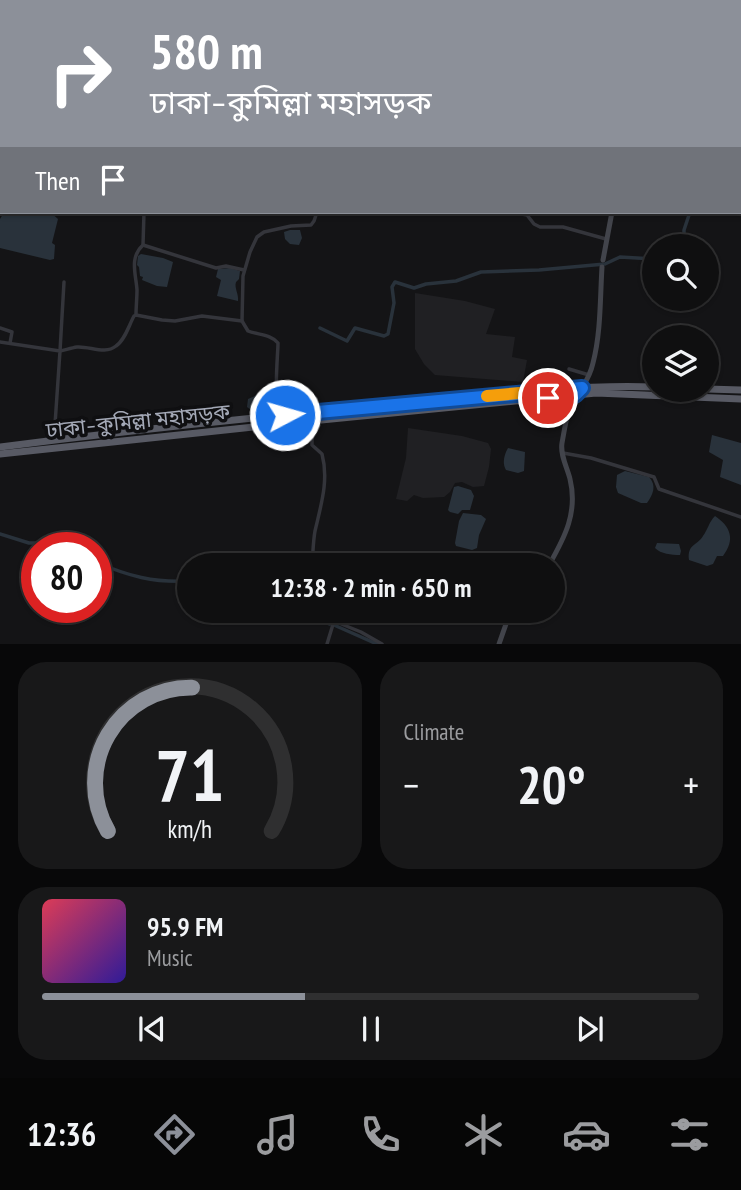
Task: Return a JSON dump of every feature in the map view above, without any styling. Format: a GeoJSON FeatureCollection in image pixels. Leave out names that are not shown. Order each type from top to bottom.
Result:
{"type":"FeatureCollection","features":[{"type":"Feature","properties":{"kind":"highway"},"geometry":{"type":"LineString","coordinates":[[0,447],[285,415],[582,388],[642,387]]}},
{"type":"Feature","properties":{"kind":"highway"},"geometry":{"type":"LineString","coordinates":[[719,389],[741,390]]}},
{"type":"Feature","properties":{"kind":"highway","name":"ঢাকা–কুমিল্লা মহাসড়ক"},"geometry":{"type":"LineString","coordinates":[[0,454],[596,393],[741,399]]}},
{"type":"Feature","properties":{"kind":"main road"},"geometry":{"type":"LineString","coordinates":[[556,553],[564,540],[573,509],[570,479],[562,452],[566,419],[575,395],[589,375],[599,330],[602,263],[612,214]]}},
{"type":"Feature","properties":{"kind":"main road"},"geometry":{"type":"LineString","coordinates":[[499,644],[507,623]]}},
{"type":"Feature","properties":{"kind":"street"},"geometry":{"type":"LineString","coordinates":[[0,342],[60,351],[77,347],[99,350],[116,346],[136,315],[137,287],[134,266],[138,250],[143,245],[144,214]]}},
{"type":"Feature","properties":{"kind":"street"},"geometry":{"type":"LineString","coordinates":[[285,415],[285,400],[277,390],[278,343],[275,339],[248,331],[242,321],[244,270],[257,237],[264,232],[291,226],[311,225],[316,214]]}},
{"type":"Feature","properties":{"kind":"street"},"geometry":{"type":"LineString","coordinates":[[522,214],[527,215],[540,227],[563,227],[606,239]]}},
{"type":"Feature","properties":{"kind":"street"},"geometry":{"type":"LineString","coordinates":[[143,245],[216,268],[226,266],[244,270]]}},
{"type":"Feature","properties":{"kind":"street"},"geometry":{"type":"LineString","coordinates":[[54,440],[64,282]]}},
{"type":"Feature","properties":{"kind":"street"},"geometry":{"type":"LineString","coordinates":[[136,315],[175,321],[202,316],[242,321]]}},
{"type":"Feature","properties":{"kind":"street"},"geometry":{"type":"LineString","coordinates":[[0,328],[12,332],[10,343]]}},
{"type":"Feature","properties":{"kind":"street"},"geometry":{"type":"LineString","coordinates":[[569,369],[589,375]]}},
{"type":"Feature","properties":{"kind":"street"},"geometry":{"type":"LineString","coordinates":[[312,421],[312,446],[321,454],[326,483],[314,534],[313,553]]}},
{"type":"Feature","properties":{"kind":"street"},"geometry":{"type":"LineString","coordinates":[[562,452],[654,477],[659,489],[741,517]]}},
{"type":"Feature","properties":{"kind":"street"},"geometry":{"type":"LineString","coordinates":[[327,644],[333,623]]}},
{"type":"Feature","properties":{"kind":"street"},"geometry":{"type":"LineString","coordinates":[[339,623],[382,644]]}},
{"type":"Feature","properties":{"kind":"shaded area"},"geometry":{"type":"Polygon","coordinates":[[[3,214],[52,214],[58,219],[52,243],[55,245],[54,259],[0,248],[0,219],[3,214]]]}},
{"type":"Feature","properties":{"kind":"shaded area"},"geometry":{"type":"Polygon","coordinates":[[[300,230],[302,238],[299,245],[290,244],[285,239],[284,232],[300,230]]]}},
{"type":"Feature","properties":{"kind":"shaded area"},"geometry":{"type":"Polygon","coordinates":[[[141,254],[173,262],[167,287],[142,280],[137,265],[138,256],[141,254]]]}},
{"type":"Feature","properties":{"kind":"shaded area"},"geometry":{"type":"Polygon","coordinates":[[[218,269],[240,271],[236,282],[238,301],[217,296],[221,280],[216,277],[218,269]]]}},
{"type":"Feature","properties":{"kind":"shaded area"},"geometry":{"type":"Polygon","coordinates":[[[415,293],[495,309],[486,334],[515,337],[512,357],[527,360],[523,382],[435,375],[415,349],[415,293]]]}},
{"type":"Feature","properties":{"kind":"shaded area"},"geometry":{"type":"Polygon","coordinates":[[[257,395],[274,397],[279,406],[277,410],[261,412],[247,407],[248,399],[257,395]]]}},
{"type":"Feature","properties":{"kind":"shaded area"},"geometry":{"type":"Polygon","coordinates":[[[408,428],[488,443],[491,449],[484,486],[473,487],[462,482],[455,483],[444,497],[423,498],[414,495],[407,501],[396,499],[406,458],[408,428]]]}},
{"type":"Feature","properties":{"kind":"shaded area"},"geometry":{"type":"Polygon","coordinates":[[[712,435],[741,443],[741,485],[720,477],[723,460],[709,452],[712,435]]]}},
{"type":"Feature","properties":{"kind":"shaded area"},"geometry":{"type":"Polygon","coordinates":[[[508,448],[525,452],[524,471],[518,473],[506,470],[504,459],[508,448]]]}},
{"type":"Feature","properties":{"kind":"shaded area"},"geometry":{"type":"Polygon","coordinates":[[[625,471],[649,477],[653,490],[647,503],[618,493],[617,475],[625,471]]]}},
{"type":"Feature","properties":{"kind":"shaded area"},"geometry":{"type":"Polygon","coordinates":[[[454,487],[471,490],[474,496],[470,510],[462,510],[458,514],[448,510],[454,487]]]}},
{"type":"Feature","properties":{"kind":"shaded area"},"geometry":{"type":"Polygon","coordinates":[[[463,513],[481,515],[486,519],[477,548],[472,550],[456,546],[455,543],[463,513]]]}},
{"type":"Feature","properties":{"kind":"shaded area"},"geometry":{"type":"Polygon","coordinates":[[[715,516],[730,533],[727,550],[723,556],[717,556],[713,564],[707,566],[689,560],[691,548],[701,539],[715,516]]]}},
{"type":"Feature","properties":{"kind":"shaded area"},"geometry":{"type":"Polygon","coordinates":[[[657,543],[679,544],[680,555],[660,552],[655,548],[657,543]]]}},
{"type":"Feature","properties":{"kind":"waterway"},"geometry":{"type":"LineString","coordinates":[[684,234],[689,214]]}},
{"type":"Feature","properties":{"kind":"waterway"},"geometry":{"type":"LineString","coordinates":[[320,328],[347,341],[355,328],[384,336],[388,334],[394,303],[392,287],[395,282],[414,288],[456,281],[481,272],[605,264],[620,257],[642,258]]}},
{"type":"Feature","properties":{"kind":"waterway"},"geometry":{"type":"LineString","coordinates":[[0,534],[21,541]]}},
{"type":"Feature","properties":{"kind":"waterway"},"geometry":{"type":"LineString","coordinates":[[112,568],[141,578],[177,581]]}},
{"type":"Feature","properties":{"kind":"waterway"},"geometry":{"type":"LineString","coordinates":[[334,625],[377,644]]}},
{"type":"Feature","properties":{"kind":"slow traffic"},"geometry":{"type":"LineString","coordinates":[[487,396],[553,390]]}},
{"type":"Feature","properties":{"kind":"route"},"geometry":{"type":"LineString","coordinates":[[285,415],[582,388],[575,395],[548,398]]}}]}
